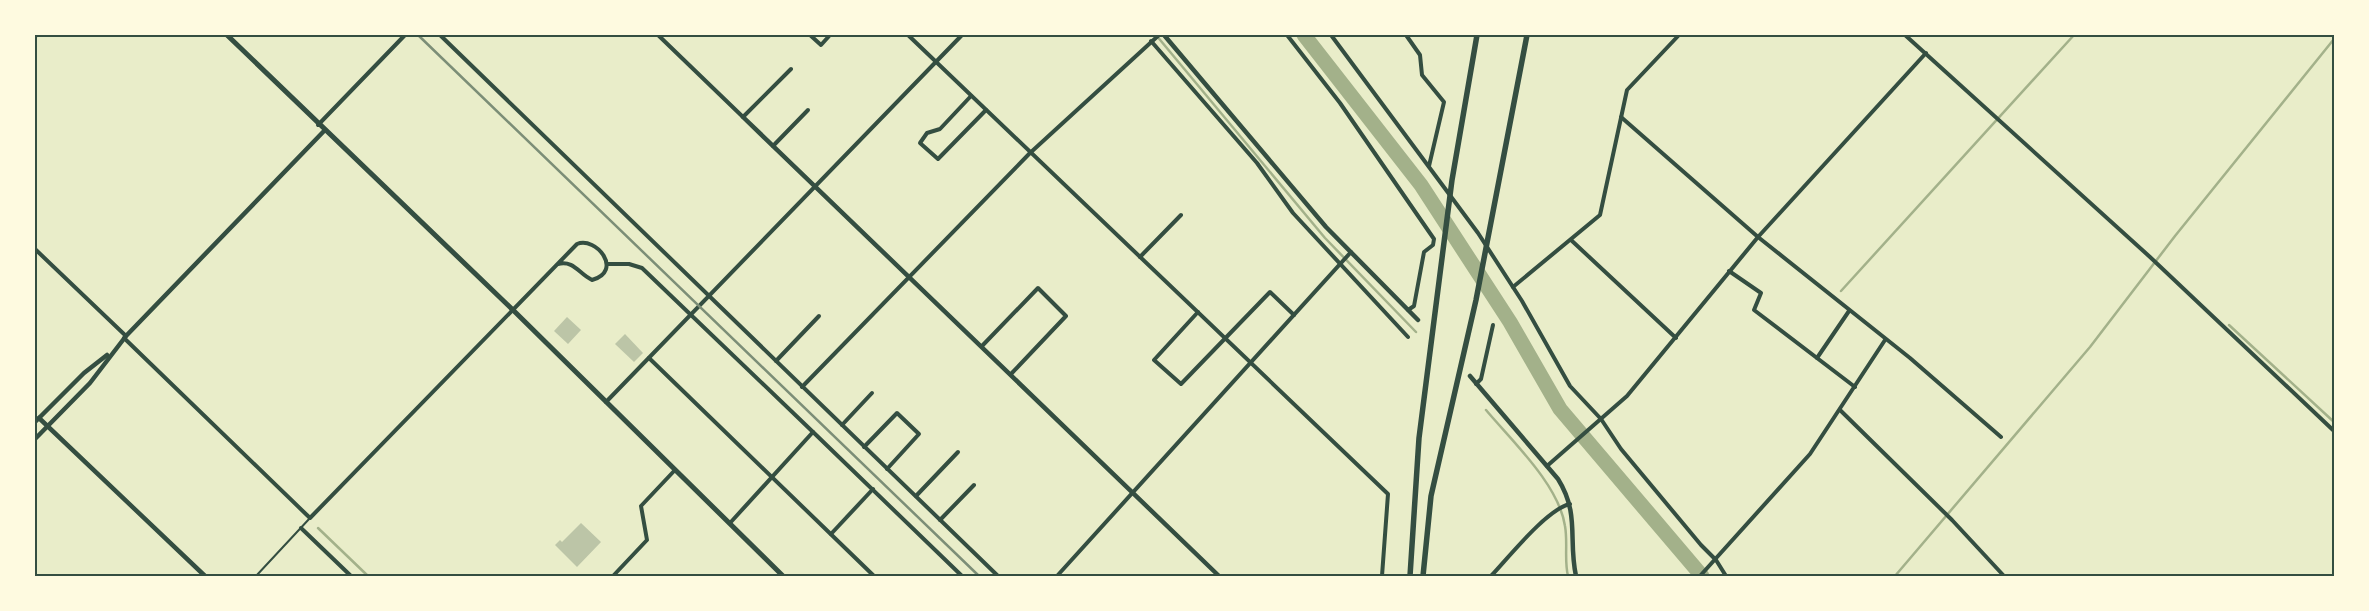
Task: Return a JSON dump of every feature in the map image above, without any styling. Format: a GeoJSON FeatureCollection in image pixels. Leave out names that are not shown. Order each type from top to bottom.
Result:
{"type":"FeatureCollection","features":[{"type":"Feature","properties":{"kind":"highway"},"geometry":{"type":"LineString","coordinates":[[1410,576],[1419,438],[1452,180],[1476,35]]}},
{"type":"Feature","properties":{"kind":"highway"},"geometry":{"type":"LineString","coordinates":[[1423,576],[1431,496],[1476,300],[1527,35]]}},
{"type":"Feature","properties":{"kind":"main road"},"geometry":{"type":"LineString","coordinates":[[227,35],[324,131],[513,310],[783,576]]}},
{"type":"Feature","properties":{"kind":"street"},"geometry":{"type":"LineString","coordinates":[[318,125],[405,35]]}},
{"type":"Feature","properties":{"kind":"street"},"geometry":{"type":"LineString","coordinates":[[440,35],[564,152],[802,387],[998,576]]}},
{"type":"Feature","properties":{"kind":"street"},"geometry":{"type":"LineString","coordinates":[[658,35],[1219,576]]}},
{"type":"Feature","properties":{"kind":"street"},"geometry":{"type":"LineString","coordinates":[[810,35],[821,45],[830,35]]}},
{"type":"Feature","properties":{"kind":"street"},"geometry":{"type":"LineString","coordinates":[[908,35],[1030,154],[1388,494],[1382,576]]}},
{"type":"Feature","properties":{"kind":"street"},"geometry":{"type":"LineString","coordinates":[[606,402],[710,297],[962,35]]}},
{"type":"Feature","properties":{"kind":"street"},"geometry":{"type":"LineString","coordinates":[[802,387],[1030,154],[1159,35]]}},
{"type":"Feature","properties":{"kind":"street"},"geometry":{"type":"LineString","coordinates":[[1164,35],[1349,254],[1418,320]]}},
{"type":"Feature","properties":{"kind":"street"},"geometry":{"type":"LineString","coordinates":[[1287,35],[1340,103],[1434,239],[1433,244],[1424,252],[1414,306],[1408,310]]}},
{"type":"Feature","properties":{"kind":"street"},"geometry":{"type":"LineString","coordinates":[[1331,35],[1429,166],[1513,287],[1559,370],[1570,386],[1601,419],[1621,449],[1701,545],[1716,560],[1726,576]]}},
{"type":"Feature","properties":{"kind":"street"},"geometry":{"type":"LineString","coordinates":[[1406,35],[1420,56],[1422,75],[1444,102],[1429,166]]}},
{"type":"Feature","properties":{"kind":"street"},"geometry":{"type":"LineString","coordinates":[[1513,287],[1600,215],[1627,90],[1680,35]]}},
{"type":"Feature","properties":{"kind":"street"},"geometry":{"type":"LineString","coordinates":[[1905,35],[2150,257],[2334,431]]}},
{"type":"Feature","properties":{"kind":"street"},"geometry":{"type":"LineString","coordinates":[[1152,41],[1257,163],[1293,213],[1342,262],[1408,336]]}},
{"type":"Feature","properties":{"kind":"street"},"geometry":{"type":"LineString","coordinates":[[1547,466],[1627,396],[1758,237],[1926,53]]}},
{"type":"Feature","properties":{"kind":"street"},"geometry":{"type":"LineString","coordinates":[[743,117],[791,69]]}},
{"type":"Feature","properties":{"kind":"street"},"geometry":{"type":"LineString","coordinates":[[972,96],[940,130],[927,133],[920,143],[938,159],[986,110]]}},
{"type":"Feature","properties":{"kind":"street"},"geometry":{"type":"LineString","coordinates":[[773,146],[808,110]]}},
{"type":"Feature","properties":{"kind":"street"},"geometry":{"type":"LineString","coordinates":[[1621,117],[1758,237],[1849,312],[1910,358],[2001,437]]}},
{"type":"Feature","properties":{"kind":"street"},"geometry":{"type":"LineString","coordinates":[[35,439],[90,383],[112,351],[125,337],[324,131]]}},
{"type":"Feature","properties":{"kind":"street"},"geometry":{"type":"LineString","coordinates":[[1140,257],[1181,215]]}},
{"type":"Feature","properties":{"kind":"street"},"geometry":{"type":"LineString","coordinates":[[1571,240],[1676,338]]}},
{"type":"Feature","properties":{"kind":"street"},"geometry":{"type":"LineString","coordinates":[[35,249],[310,518],[577,244],[584,241],[590,243],[605,258],[608,264],[600,278],[592,280],[585,277],[572,264],[566,262],[558,264]]}},
{"type":"Feature","properties":{"kind":"street"},"geometry":{"type":"LineString","coordinates":[[1057,576],[1349,254]]}},
{"type":"Feature","properties":{"kind":"street"},"geometry":{"type":"LineString","coordinates":[[608,264],[629,264],[642,268],[962,576]]}},
{"type":"Feature","properties":{"kind":"street"},"geometry":{"type":"LineString","coordinates":[[1729,271],[1761,293],[1754,310],[1855,387]]}},
{"type":"Feature","properties":{"kind":"street"},"geometry":{"type":"LineString","coordinates":[[982,346],[1038,288],[1066,316],[1011,374]]}},
{"type":"Feature","properties":{"kind":"street"},"geometry":{"type":"LineString","coordinates":[[1198,312],[1154,360],[1180,384],[1270,292],[1294,315]]}},
{"type":"Feature","properties":{"kind":"street"},"geometry":{"type":"LineString","coordinates":[[1817,358],[1849,312]]}},
{"type":"Feature","properties":{"kind":"street"},"geometry":{"type":"LineString","coordinates":[[776,361],[819,316]]}},
{"type":"Feature","properties":{"kind":"street"},"geometry":{"type":"LineString","coordinates":[[1476,384],[1481,379],[1493,325]]}},
{"type":"Feature","properties":{"kind":"street"},"geometry":{"type":"LineString","coordinates":[[1700,576],[1810,454],[1885,340]]}},
{"type":"Feature","properties":{"kind":"street"},"geometry":{"type":"LineString","coordinates":[[35,422],[84,373],[112,351]]}},
{"type":"Feature","properties":{"kind":"street"},"geometry":{"type":"LineString","coordinates":[[649,358],[874,576]]}},
{"type":"Feature","properties":{"kind":"street"},"geometry":{"type":"LineString","coordinates":[[1470,376],[1566,491],[1565,505],[1576,576]]}},
{"type":"Feature","properties":{"kind":"street"},"geometry":{"type":"LineString","coordinates":[[842,425],[872,394]]}},
{"type":"Feature","properties":{"kind":"street"},"geometry":{"type":"LineString","coordinates":[[1840,410],[1951,519],[2004,576]]}},
{"type":"Feature","properties":{"kind":"street"},"geometry":{"type":"LineString","coordinates":[[864,447],[897,412],[919,434],[887,469]]}},
{"type":"Feature","properties":{"kind":"street"},"geometry":{"type":"LineString","coordinates":[[39,418],[205,576]]}},
{"type":"Feature","properties":{"kind":"street"},"geometry":{"type":"LineString","coordinates":[[730,523],[813,432]]}},
{"type":"Feature","properties":{"kind":"street"},"geometry":{"type":"LineString","coordinates":[[916,496],[958,452]]}},
{"type":"Feature","properties":{"kind":"street"},"geometry":{"type":"LineString","coordinates":[[613,576],[647,540],[641,506],[675,470]]}},
{"type":"Feature","properties":{"kind":"street"},"geometry":{"type":"LineString","coordinates":[[940,520],[974,485]]}},
{"type":"Feature","properties":{"kind":"street"},"geometry":{"type":"LineString","coordinates":[[831,534],[873,489]]}},
{"type":"Feature","properties":{"kind":"street"},"geometry":{"type":"LineString","coordinates":[[1492,576],[1530,534],[1565,505]]}},
{"type":"Feature","properties":{"kind":"street"},"geometry":{"type":"LineString","coordinates":[[301,528],[351,576]]}},
{"type":"Feature","properties":{"kind":"lane"},"geometry":{"type":"LineString","coordinates":[[256,576],[310,518]]}},
{"type":"Feature","properties":{"kind":"building"},"geometry":{"type":"Polygon","coordinates":[[[567,317],[581,330],[568,344],[554,331],[567,317]]]}},
{"type":"Feature","properties":{"kind":"building"},"geometry":{"type":"Polygon","coordinates":[[[625,334],[643,353],[634,362],[615,344],[625,334]]]}},
{"type":"Feature","properties":{"kind":"building"},"geometry":{"type":"Polygon","coordinates":[[[581,523],[601,542],[577,567],[555,545],[560,540],[562,542],[581,523]]]}},
{"type":"Feature","properties":{"kind":"waterway"},"geometry":{"type":"LineString","coordinates":[[1156,35],[1325,238],[1416,332]]}},
{"type":"Feature","properties":{"kind":"waterway"},"geometry":{"type":"LineString","coordinates":[[1304,35],[1421,185],[1510,322],[1560,409],[1702,576]]}},
{"type":"Feature","properties":{"kind":"waterway"},"geometry":{"type":"LineString","coordinates":[[1841,291],[2074,35]]}},
{"type":"Feature","properties":{"kind":"waterway"},"geometry":{"type":"LineString","coordinates":[[1895,576],[2090,347],[2175,236],[2334,39]]}},
{"type":"Feature","properties":{"kind":"waterway"},"geometry":{"type":"LineString","coordinates":[[2229,325],[2334,422]]}},
{"type":"Feature","properties":{"kind":"waterway"},"geometry":{"type":"LineString","coordinates":[[1486,410],[1533,464],[1554,495],[1565,526],[1568,576]]}},
{"type":"Feature","properties":{"kind":"waterway"},"geometry":{"type":"LineString","coordinates":[[318,528],[368,576]]}},
{"type":"Feature","properties":{"kind":"railway"},"geometry":{"type":"LineString","coordinates":[[418,35],[979,576]]}}]}
